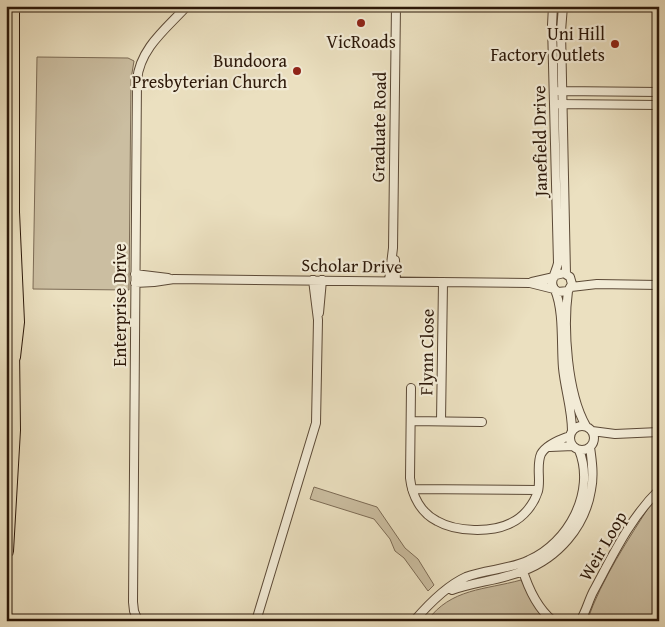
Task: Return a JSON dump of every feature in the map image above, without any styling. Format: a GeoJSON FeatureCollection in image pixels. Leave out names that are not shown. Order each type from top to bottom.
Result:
{"type":"FeatureCollection","features":[{"type":"Feature","properties":{"kind":"highway"},"geometry":{"type":"LineString","coordinates":[[12,6],[12,212],[17,322],[13,357]]}},
{"type":"Feature","properties":{"kind":"highway"},"geometry":{"type":"LineString","coordinates":[[6,266],[13,357],[12,456],[6,551]]}},
{"type":"Feature","properties":{"kind":"street","name":"Enterprise Drive"},"geometry":{"type":"LineString","coordinates":[[138,621],[133,602],[137,80],[139,67],[151,45],[187,6]]}},
{"type":"Feature","properties":{"kind":"street","name":"Graduate Road"},"geometry":{"type":"LineString","coordinates":[[392,281],[396,6]]}},
{"type":"Feature","properties":{"kind":"street","name":"Janefield Drive"},"geometry":{"type":"LineString","coordinates":[[553,6],[569,282],[566,309],[570,370],[579,414],[589,429]]}},
{"type":"Feature","properties":{"kind":"street","name":"Janefield Drive"},"geometry":{"type":"LineString","coordinates":[[558,91],[563,6]]}},
{"type":"Feature","properties":{"kind":"street"},"geometry":{"type":"LineString","coordinates":[[558,91],[659,92]]}},
{"type":"Feature","properties":{"kind":"street","name":"Janefield Drive"},"geometry":{"type":"LineString","coordinates":[[554,290],[552,284],[558,263],[559,104]]}},
{"type":"Feature","properties":{"kind":"street"},"geometry":{"type":"LineString","coordinates":[[559,104],[659,105]]}},
{"type":"Feature","properties":{"kind":"street","name":"Scholar Drive"},"geometry":{"type":"LineString","coordinates":[[135,283],[174,279],[530,283],[560,293],[569,282],[561,273],[530,283]]}},
{"type":"Feature","properties":{"kind":"street","name":"Scholar Drive"},"geometry":{"type":"LineString","coordinates":[[135,274],[174,279]]}},
{"type":"Feature","properties":{"kind":"street"},"geometry":{"type":"LineString","coordinates":[[313,280],[318,320]]}},
{"type":"Feature","properties":{"kind":"street"},"geometry":{"type":"LineString","coordinates":[[256,621],[315,428],[318,320],[322,280]]}},
{"type":"Feature","properties":{"kind":"street","name":"Flynn Close"},"geometry":{"type":"LineString","coordinates":[[442,422],[443,282]]}},
{"type":"Feature","properties":{"kind":"street"},"geometry":{"type":"LineString","coordinates":[[569,282],[659,284]]}},
{"type":"Feature","properties":{"kind":"street"},"geometry":{"type":"LineString","coordinates":[[522,568],[552,545],[566,529],[576,513],[582,495],[584,462],[570,440],[572,415],[563,371],[559,304],[554,290]]}},
{"type":"Feature","properties":{"kind":"street"},"geometry":{"type":"LineString","coordinates":[[411,388],[410,478],[412,488],[417,502],[432,518],[453,527],[496,528],[511,523],[529,508],[538,490],[540,457],[543,451],[571,433],[578,426],[615,434],[659,432]]}},
{"type":"Feature","properties":{"kind":"street"},"geometry":{"type":"LineString","coordinates":[[411,421],[482,422]]}},
{"type":"Feature","properties":{"kind":"street"},"geometry":{"type":"LineString","coordinates":[[414,621],[446,591],[546,560],[558,551],[571,537],[582,519],[591,489],[592,444],[589,429]]}},
{"type":"Feature","properties":{"kind":"street"},"geometry":{"type":"LineString","coordinates":[[548,447],[585,450],[592,444],[615,434]]}},
{"type":"Feature","properties":{"kind":"street"},"geometry":{"type":"LineString","coordinates":[[412,488],[538,490]]}},
{"type":"Feature","properties":{"kind":"street","name":"Weir Loop"},"geometry":{"type":"LineString","coordinates":[[580,621],[592,594],[630,525],[659,490]]}},
{"type":"Feature","properties":{"kind":"street"},"geometry":{"type":"LineString","coordinates":[[522,568],[528,586],[544,613],[554,621]]}},
{"type":"Feature","properties":{"kind":"street"},"geometry":{"type":"LineString","coordinates":[[420,621],[426,609]]}},
{"type":"Feature","properties":{"kind":"shaded area"},"geometry":{"type":"Polygon","coordinates":[[[37,57],[128,58],[134,61],[131,79],[129,290],[33,289],[37,57]]]}},
{"type":"Feature","properties":{"kind":"shaded area"},"geometry":{"type":"Polygon","coordinates":[[[314,487],[377,507],[405,548],[418,559],[434,585],[428,591],[404,558],[395,551],[390,539],[374,519],[310,499],[314,487]]]}},
{"type":"Feature","properties":{"kind":"shaded area"},"geometry":{"type":"Polygon","coordinates":[[[659,497],[659,621],[587,621],[600,590],[616,560],[652,502],[659,497]]]}},
{"type":"Feature","properties":{"kind":"shaded area"},"geometry":{"type":"Polygon","coordinates":[[[521,580],[546,621],[427,621],[436,610],[458,596],[521,580]]]}},
{"type":"Feature","properties":{"kind":"place","name":"VicRoads"},"geometry":{"type":"Point","coordinates":[361,23]}},
{"type":"Feature","properties":{"kind":"place","name":"Uni Hill Factory Outlets"},"geometry":{"type":"Point","coordinates":[615,44]}},
{"type":"Feature","properties":{"kind":"place","name":"Bundoora Presbyterian Church"},"geometry":{"type":"Point","coordinates":[297,71]}}]}
